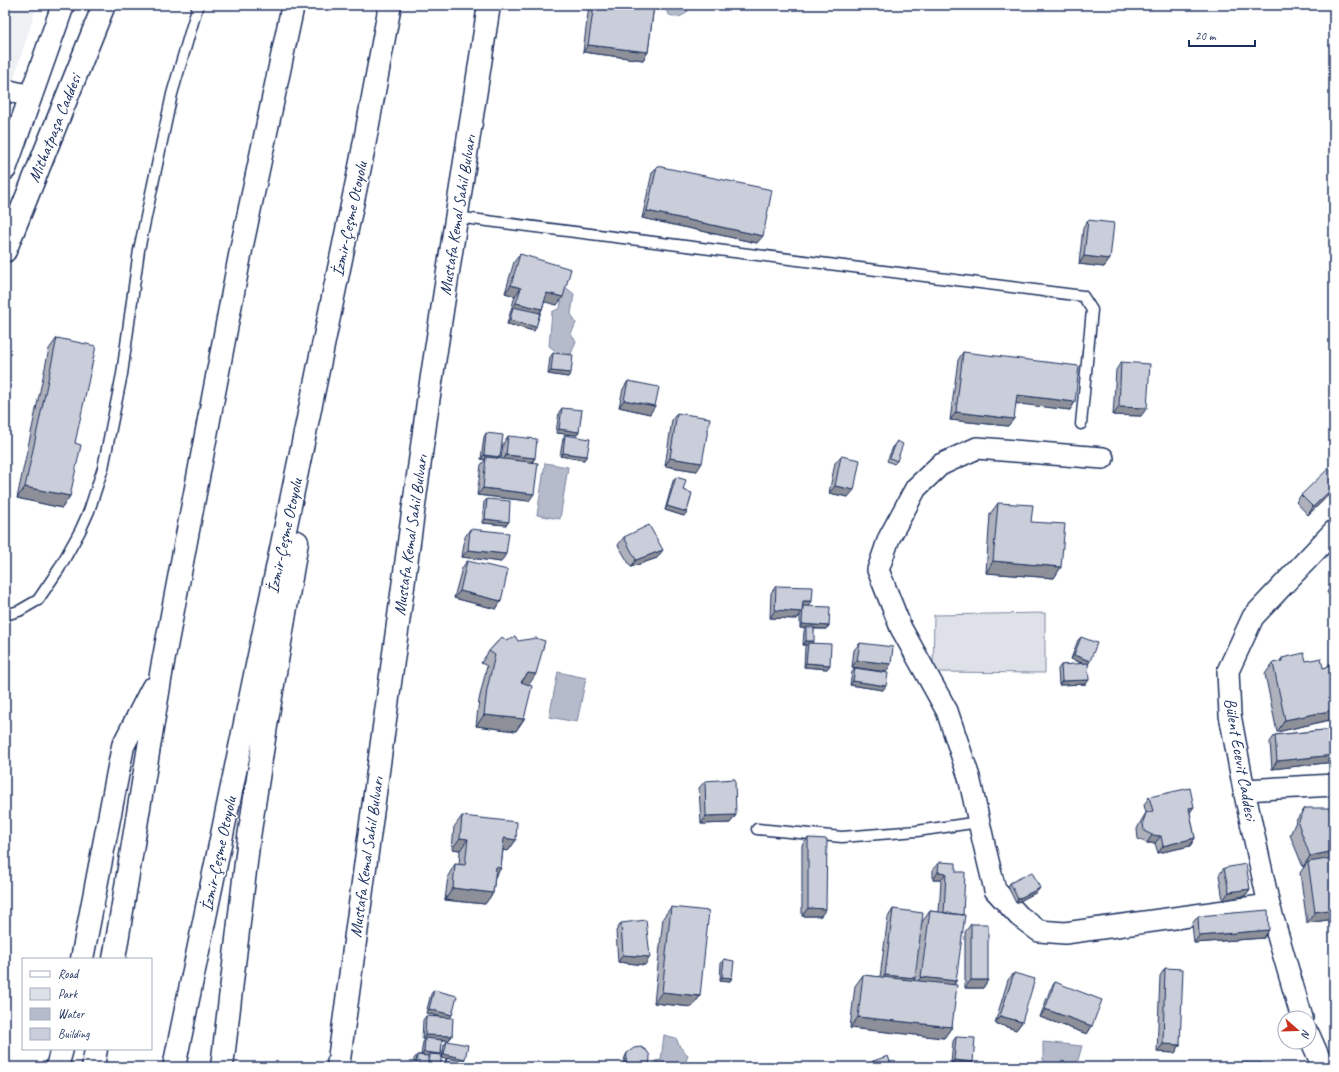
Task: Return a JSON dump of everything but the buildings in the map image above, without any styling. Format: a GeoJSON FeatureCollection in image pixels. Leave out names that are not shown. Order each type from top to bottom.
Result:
{"type":"FeatureCollection","features":[{"type":"Feature","properties":{"kind":"main road","name":"Mithatpaşa Caddesi"},"geometry":{"type":"LineString","coordinates":[[5,169],[63,5]]}},
{"type":"Feature","properties":{"kind":"main road","name":"Mithatpaşa Caddesi"},"geometry":{"type":"LineString","coordinates":[[5,251],[104,5]]}},
{"type":"Feature","properties":{"kind":"main road"},"geometry":{"type":"LineString","coordinates":[[114,958],[162,668],[241,250],[292,5]]}},
{"type":"Feature","properties":{"kind":"main road","name":"İzmir-Çeşme Otoyolu"},"geometry":{"type":"LineString","coordinates":[[174,1067],[361,162],[390,5]]}},
{"type":"Feature","properties":{"kind":"main road","name":"Mustafa Kemal Sahil Bulvarı"},"geometry":{"type":"LineString","coordinates":[[338,1067],[428,402],[489,5]]}},
{"type":"Feature","properties":{"kind":"main road"},"geometry":{"type":"LineString","coordinates":[[222,1067],[250,837],[266,726],[361,162]]}},
{"type":"Feature","properties":{"kind":"main road"},"geometry":{"type":"LineString","coordinates":[[82,958],[124,746],[162,668]]}},
{"type":"Feature","properties":{"kind":"main road"},"geometry":{"type":"LineString","coordinates":[[57,1067],[62,1050]]}},
{"type":"Feature","properties":{"kind":"main road"},"geometry":{"type":"LineString","coordinates":[[93,1067],[96,1050]]}},
{"type":"Feature","properties":{"kind":"street"},"geometry":{"type":"LineString","coordinates":[[5,90],[32,96]]}},
{"type":"Feature","properties":{"kind":"street"},"geometry":{"type":"LineString","coordinates":[[1103,458],[976,448],[940,465],[916,488],[888,538],[878,570],[901,628],[947,711],[969,777],[995,890],[1018,916],[1039,932],[1065,933],[1269,905]]}},
{"type":"Feature","properties":{"kind":"street","name":"Bülent Ecevit Caddesi"},"geometry":{"type":"LineString","coordinates":[[1300,1010],[1269,905],[1244,790],[1230,715],[1228,671],[1253,617],[1334,531]]}},
{"type":"Feature","properties":{"kind":"street"},"geometry":{"type":"LineString","coordinates":[[1244,790],[1334,785]]}},
{"type":"Feature","properties":{"kind":"street"},"geometry":{"type":"LineString","coordinates":[[1316,1050],[1323,1067]]}},
{"type":"Feature","properties":{"kind":"lane"},"geometry":{"type":"LineString","coordinates":[[5,615],[19,611],[38,600],[59,569],[89,511],[103,468],[122,374],[139,250],[172,94],[198,5]]}},
{"type":"Feature","properties":{"kind":"lane"},"geometry":{"type":"LineString","coordinates":[[456,217],[1083,296],[1092,310],[1081,424]]}},
{"type":"Feature","properties":{"kind":"lane"},"geometry":{"type":"LineString","coordinates":[[757,829],[842,837],[917,831],[979,822]]}},
{"type":"Feature","properties":{"kind":"shaded area"},"geometry":{"type":"Polygon","coordinates":[[[5,5],[37,5],[12,84],[5,83],[5,5]]]}},
{"type":"Feature","properties":{"kind":"green space"},"geometry":{"type":"Polygon","coordinates":[[[1045,613],[1045,673],[933,672],[934,615],[1045,613]]]}},
{"type":"Feature","properties":{"kind":"water"},"geometry":{"type":"Polygon","coordinates":[[[663,5],[691,6],[684,15],[675,17],[668,14],[663,5]]]}},
{"type":"Feature","properties":{"kind":"water"},"geometry":{"type":"Polygon","coordinates":[[[564,286],[574,294],[571,314],[576,323],[571,334],[576,341],[571,354],[561,355],[549,346],[552,312],[560,308],[564,286]]]}},
{"type":"Feature","properties":{"kind":"water"},"geometry":{"type":"Polygon","coordinates":[[[545,463],[568,467],[560,519],[537,515],[545,463]]]}},
{"type":"Feature","properties":{"kind":"water"},"geometry":{"type":"Polygon","coordinates":[[[558,672],[586,678],[577,722],[549,717],[558,672]]]}},
{"type":"Feature","properties":{"kind":"water"},"geometry":{"type":"Polygon","coordinates":[[[664,1035],[676,1038],[680,1047],[688,1055],[684,1067],[655,1067],[655,1061],[661,1060],[664,1035]]]}},
{"type":"Feature","properties":{"kind":"water"},"geometry":{"type":"Polygon","coordinates":[[[1043,1042],[1082,1046],[1076,1067],[1043,1062],[1043,1042]]]}}]}
